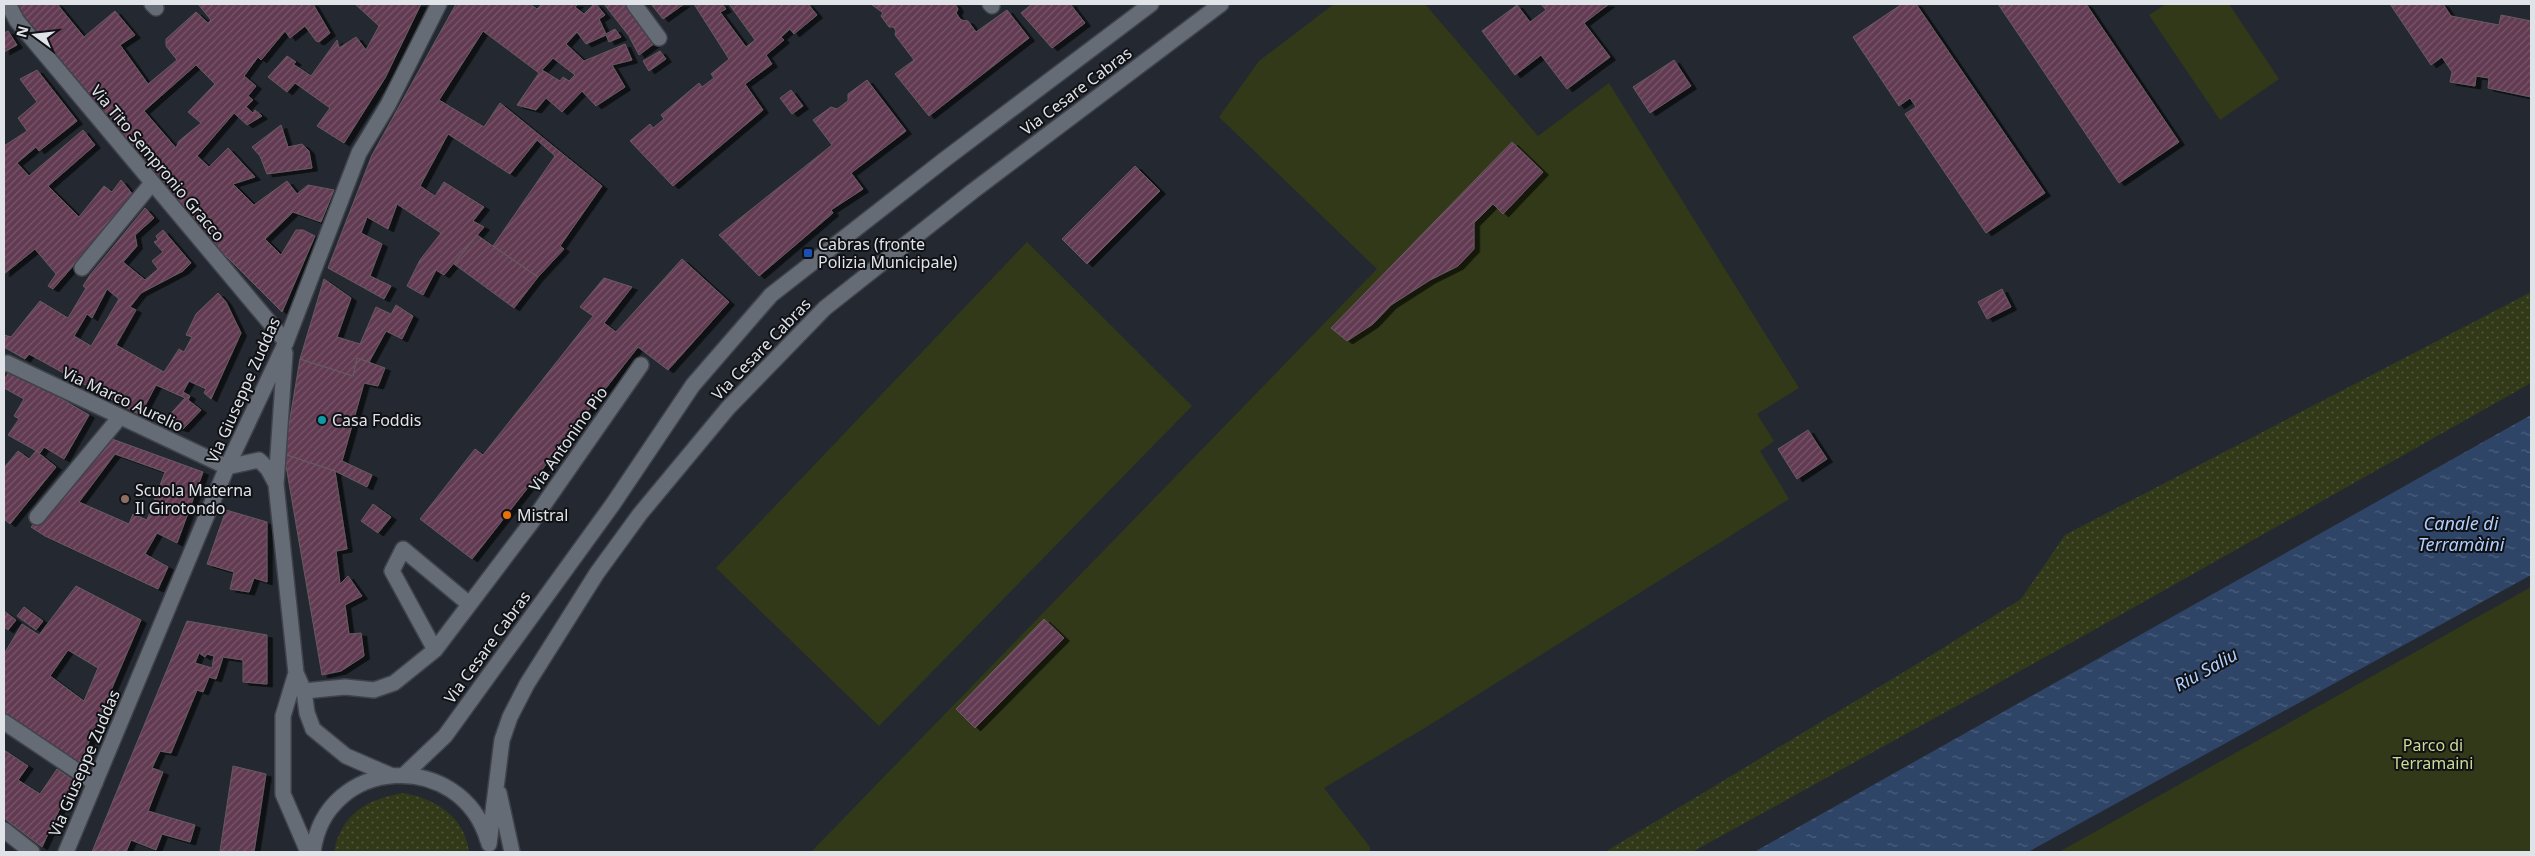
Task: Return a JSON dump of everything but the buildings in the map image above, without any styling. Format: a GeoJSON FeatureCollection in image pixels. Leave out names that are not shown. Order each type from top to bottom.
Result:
{"type":"FeatureCollection","features":[{"type":"Feature","properties":{"kind":"street","name":"Via Tito Sempronio Gracco"},"geometry":{"type":"LineString","coordinates":[[8,4],[17,22],[286,342]]}},
{"type":"Feature","properties":{"kind":"street","name":"Via Giuseppe Zuddas"},"geometry":{"type":"LineString","coordinates":[[66,852],[227,467],[286,342],[359,153],[388,105],[439,4]]}},
{"type":"Feature","properties":{"kind":"street"},"geometry":{"type":"LineString","coordinates":[[634,4],[659,38]]}},
{"type":"Feature","properties":{"kind":"street","name":"Via Cesare Cabras"},"geometry":{"type":"LineString","coordinates":[[398,774],[444,736],[613,504],[693,386],[772,295],[944,160],[1151,4]]}},
{"type":"Feature","properties":{"kind":"street","name":"Via Cesare Cabras"},"geometry":{"type":"LineString","coordinates":[[490,848],[496,780],[502,740],[510,717],[527,684],[597,573],[640,514],[728,408],[825,308],[973,191],[1220,4]]}},
{"type":"Feature","properties":{"kind":"street"},"geometry":{"type":"LineString","coordinates":[[82,268],[152,183]]}},
{"type":"Feature","properties":{"kind":"street"},"geometry":{"type":"LineString","coordinates":[[286,342],[276,484],[296,673],[304,691],[307,713],[313,728],[346,756],[398,774],[431,779],[454,791],[473,809],[490,848]]}},
{"type":"Feature","properties":{"kind":"street","name":"Via Marco Aurelio"},"geometry":{"type":"LineString","coordinates":[[4,364],[7,363],[227,467]]}},
{"type":"Feature","properties":{"kind":"street","name":"Via Antonino Pio"},"geometry":{"type":"LineString","coordinates":[[304,691],[345,687],[374,690],[394,683],[435,650],[531,523],[641,365]]}},
{"type":"Feature","properties":{"kind":"street"},"geometry":{"type":"LineString","coordinates":[[37,517],[120,416]]}},
{"type":"Feature","properties":{"kind":"street"},"geometry":{"type":"LineString","coordinates":[[227,467],[259,460],[268,469],[276,484]]}},
{"type":"Feature","properties":{"kind":"street"},"geometry":{"type":"LineString","coordinates":[[435,650],[392,572],[403,549],[469,604]]}},
{"type":"Feature","properties":{"kind":"street"},"geometry":{"type":"LineString","coordinates":[[296,673],[283,716],[283,794],[308,852]]}},
{"type":"Feature","properties":{"kind":"street"},"geometry":{"type":"LineString","coordinates":[[4,722],[95,783]]}},
{"type":"Feature","properties":{"kind":"street"},"geometry":{"type":"LineString","coordinates":[[313,852],[317,834],[331,809],[351,790],[377,777],[398,774]]}},
{"type":"Feature","properties":{"kind":"street"},"geometry":{"type":"LineString","coordinates":[[496,780],[512,852]]}},
{"type":"Feature","properties":{"kind":"street"},"geometry":{"type":"LineString","coordinates":[[4,830],[32,852]]}},
{"type":"Feature","properties":{"kind":"green space"},"geometry":{"type":"Polygon","coordinates":[[[1334,4],[1425,4],[1538,136],[1609,83],[1799,388],[1757,414],[1774,441],[1760,451],[1789,499],[1423,729],[1324,788],[1370,847],[1370,852],[811,852],[1377,269],[1219,117],[1259,61],[1334,4]]]}},
{"type":"Feature","properties":{"kind":"green space"},"geometry":{"type":"Polygon","coordinates":[[[2166,4],[2229,4],[2279,79],[2220,120],[2149,15],[2166,4]]]}},
{"type":"Feature","properties":{"kind":"green space"},"geometry":{"type":"Polygon","coordinates":[[[1027,242],[1192,406],[879,726],[716,568],[1027,242]]]}},
{"type":"Feature","properties":{"kind":"green space"},"geometry":{"type":"Polygon","coordinates":[[[2531,292],[2531,383],[2085,635],[1692,852],[1605,852],[1922,661],[2021,599],[2065,535],[2531,292]]]}},
{"type":"Feature","properties":{"kind":"green space","name":"Parco di Terramaini"},"geometry":{"type":"Polygon","coordinates":[[[2531,587],[2531,852],[2059,852],[2531,587]]]}},
{"type":"Feature","properties":{"kind":"green space"},"geometry":{"type":"Polygon","coordinates":[[[403,793],[427,800],[447,812],[462,829],[469,852],[334,852],[337,839],[343,828],[349,818],[358,810],[378,799],[403,793]]]}},
{"type":"Feature","properties":{"kind":"water","name":"Canale di Terramàini"},"geometry":{"type":"Polygon","coordinates":[[[2531,415],[2531,575],[2028,852],[1754,852],[2531,415]]]}},
{"type":"Feature","properties":{"kind":"place","name":"Cabras (fronte Polizia Municipale)"},"geometry":{"type":"Point","coordinates":[808,253]}},
{"type":"Feature","properties":{"kind":"place","name":"Casa Foddis"},"geometry":{"type":"Point","coordinates":[322,420]}},
{"type":"Feature","properties":{"kind":"place","name":"Scuola Materna Il Girotondo"},"geometry":{"type":"Point","coordinates":[125,499]}},
{"type":"Feature","properties":{"kind":"place","name":"Mistral"},"geometry":{"type":"Point","coordinates":[507,515]}},
{"type":"Feature","properties":{"kind":"water label","name":"Riu Saliu"},"geometry":{"type":"Point","coordinates":[2206,670]}}]}
